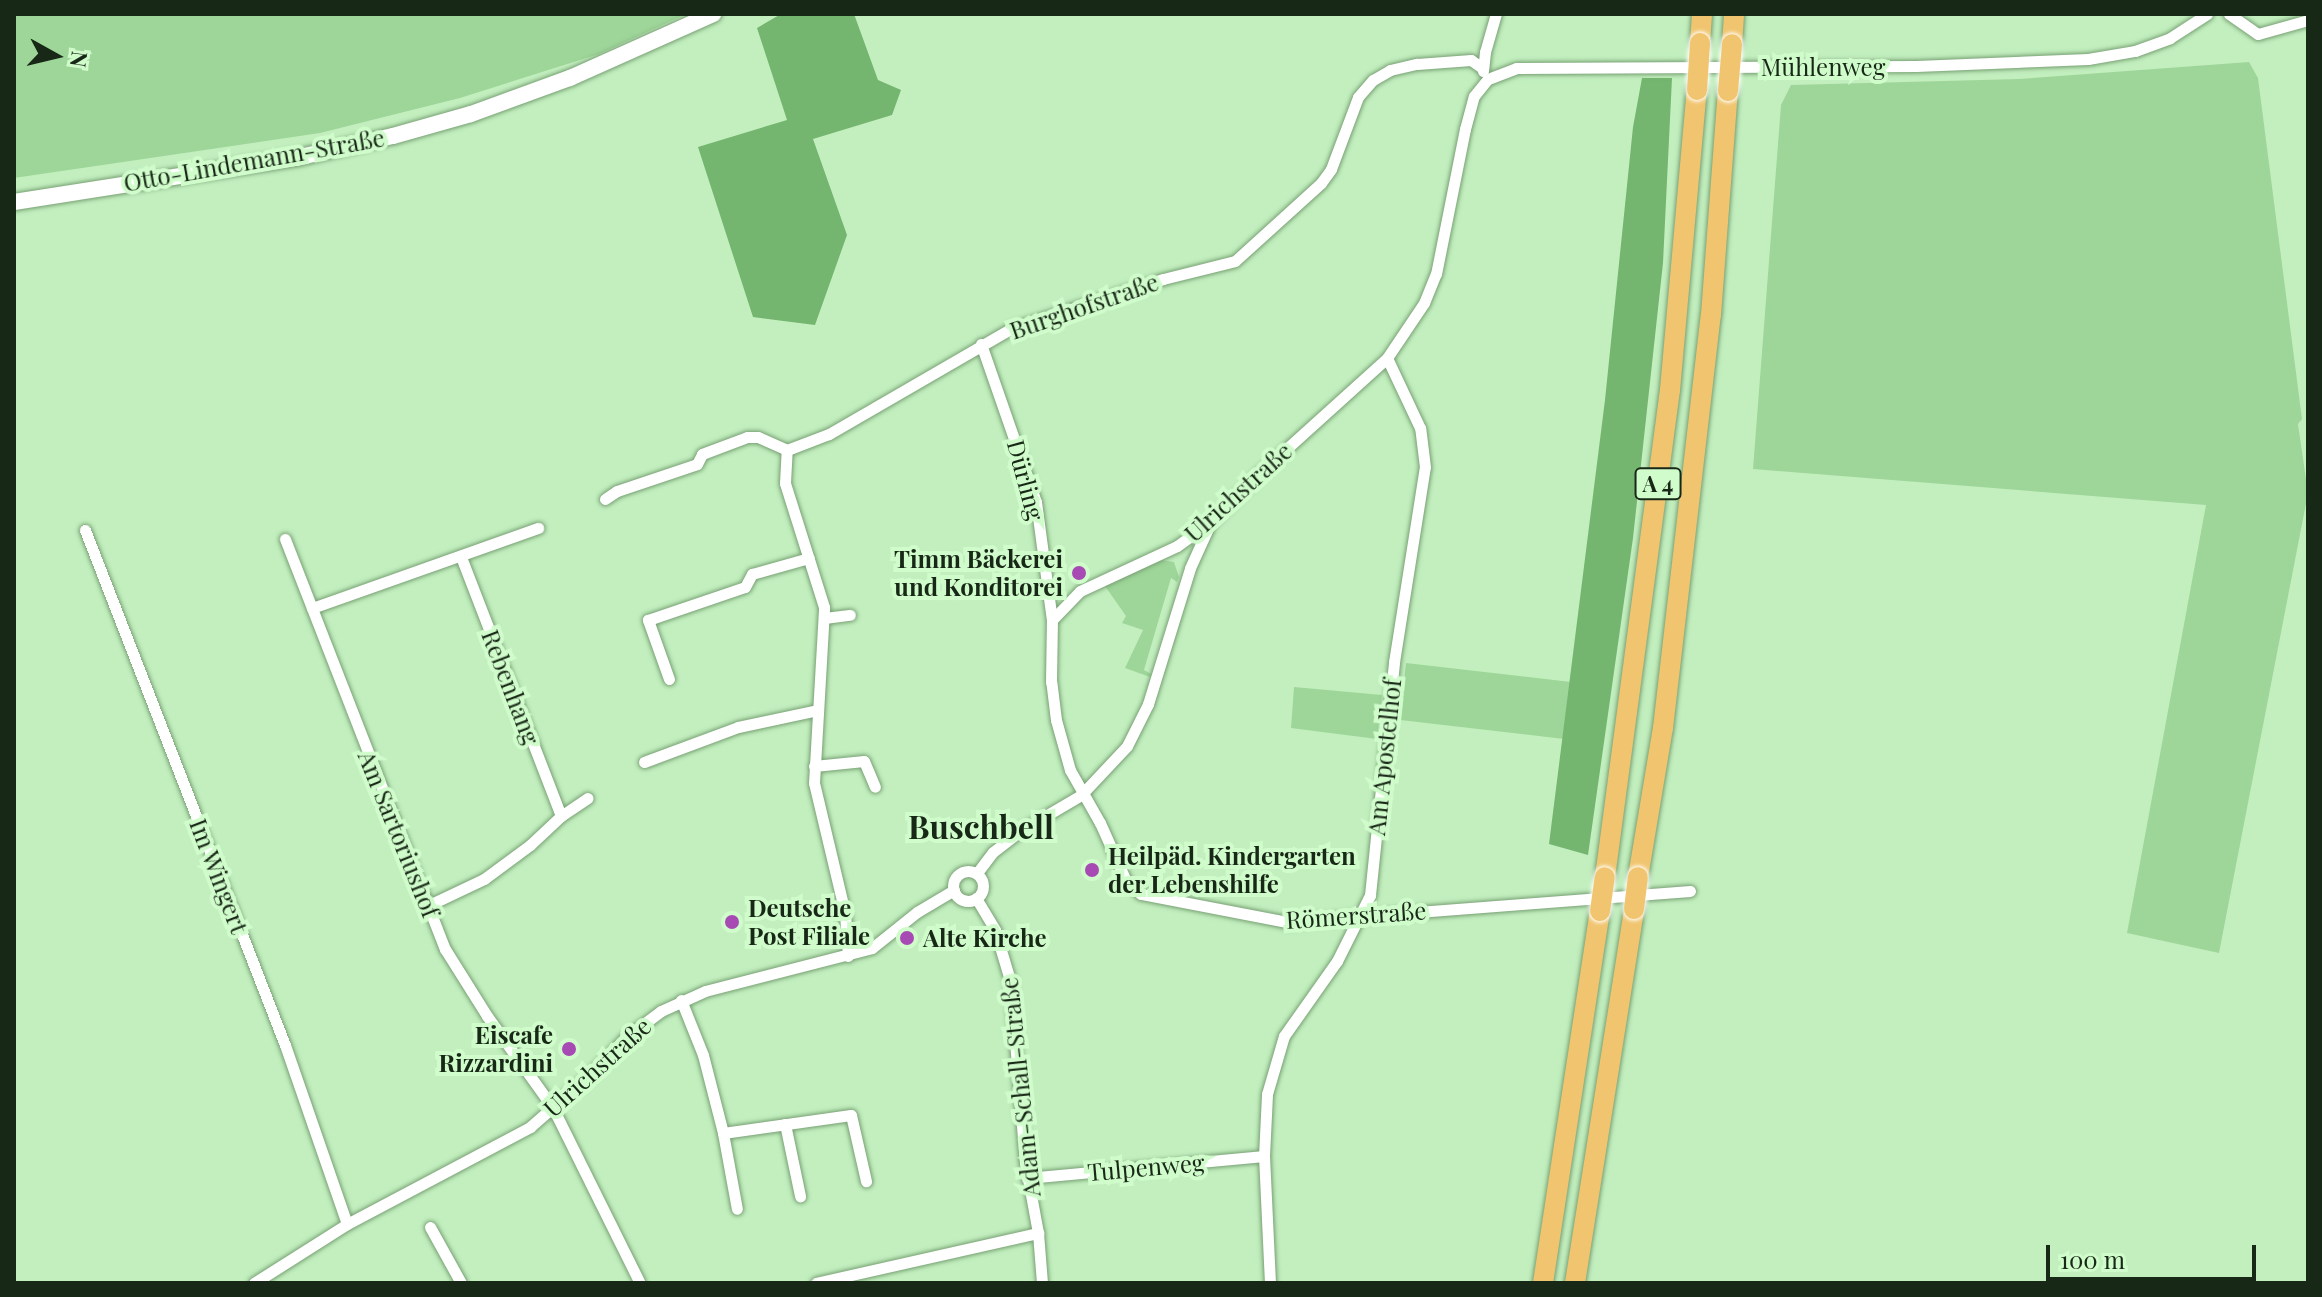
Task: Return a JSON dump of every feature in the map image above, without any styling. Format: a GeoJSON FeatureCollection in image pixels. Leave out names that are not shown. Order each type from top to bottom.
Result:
{"type":"FeatureCollection","features":[{"type":"Feature","properties":{"kind":"highway","name":"A 4"},"geometry":{"type":"LineString","coordinates":[[1543,1283],[1605,877],[1670,390],[1702,14]]}},
{"type":"Feature","properties":{"kind":"highway","name":"A 4"},"geometry":{"type":"LineString","coordinates":[[1575,1283],[1663,728],[1707,347],[1734,14]]}},
{"type":"Feature","properties":{"kind":"street","name":"Otto-Lindemann-Straße"},"geometry":{"type":"LineString","coordinates":[[14,202],[296,158],[393,136],[471,114],[570,78],[713,14]]}},
{"type":"Feature","properties":{"kind":"street"},"geometry":{"type":"LineString","coordinates":[[1485,73],[1496,14]]}},
{"type":"Feature","properties":{"kind":"street","name":"Mühlenweg"},"geometry":{"type":"LineString","coordinates":[[1485,73],[1516,68],[1916,66],[2088,59],[2135,51],[2170,38],[2207,14]]}},
{"type":"Feature","properties":{"kind":"street"},"geometry":{"type":"LineString","coordinates":[[2229,14],[2258,34],[2308,20]]}},
{"type":"Feature","properties":{"kind":"street","name":"Burghofstraße"},"geometry":{"type":"LineString","coordinates":[[787,450],[829,434],[1010,329],[1149,283],[1235,261],[1321,183],[1331,169],[1351,111],[1365,88],[1390,70],[1417,64],[1471,60],[1485,73]]}},
{"type":"Feature","properties":{"kind":"street","name":"Ulrichstraße"},"geometry":{"type":"LineString","coordinates":[[1052,620],[1069,599],[1084,589],[1165,551],[1213,520],[1262,471],[1387,358],[1424,303],[1436,274],[1465,129],[1474,96],[1485,73]]}},
{"type":"Feature","properties":{"kind":"street","name":"Dürling"},"geometry":{"type":"LineString","coordinates":[[981,344],[1036,502],[1052,620]]}},
{"type":"Feature","properties":{"kind":"street","name":"Am Apostelhof"},"geometry":{"type":"LineString","coordinates":[[1270,1283],[1264,1156],[1267,1094],[1273,1061],[1290,1025],[1337,961],[1370,895],[1394,662],[1425,467],[1420,428],[1387,358]]}},
{"type":"Feature","properties":{"kind":"street"},"geometry":{"type":"LineString","coordinates":[[605,499],[617,491],[697,464],[702,454],[747,437],[758,437],[787,450],[785,483],[822,599],[824,618],[814,766],[816,798],[845,913],[848,956]]}},
{"type":"Feature","properties":{"kind":"street"},"geometry":{"type":"LineString","coordinates":[[977,873],[985,860],[1009,839],[1081,795],[1114,762],[1138,727],[1190,568],[1213,520]]}},
{"type":"Feature","properties":{"kind":"street"},"geometry":{"type":"LineString","coordinates":[[312,608],[538,528]]}},
{"type":"Feature","properties":{"kind":"street","name":"Im Wingert"},"geometry":{"type":"LineString","coordinates":[[85,530],[285,1045],[347,1224]]}},
{"type":"Feature","properties":{"kind":"street","name":"Am Sartoriushof"},"geometry":{"type":"LineString","coordinates":[[285,539],[450,959],[553,1108],[640,1283]]}},
{"type":"Feature","properties":{"kind":"street"},"geometry":{"type":"LineString","coordinates":[[1165,551],[1182,555],[1190,568]]}},
{"type":"Feature","properties":{"kind":"street","name":"Rebenhang"},"geometry":{"type":"LineString","coordinates":[[461,557],[561,816]]}},
{"type":"Feature","properties":{"kind":"street"},"geometry":{"type":"LineString","coordinates":[[669,679],[648,620],[745,587],[752,574],[809,558]]}},
{"type":"Feature","properties":{"kind":"street"},"geometry":{"type":"LineString","coordinates":[[824,618],[850,615]]}},
{"type":"Feature","properties":{"kind":"street"},"geometry":{"type":"LineString","coordinates":[[1052,620],[1051,682],[1056,720],[1081,795]]}},
{"type":"Feature","properties":{"kind":"street"},"geometry":{"type":"LineString","coordinates":[[644,762],[738,727],[817,710]]}},
{"type":"Feature","properties":{"kind":"street"},"geometry":{"type":"LineString","coordinates":[[814,766],[864,761],[875,787]]}},
{"type":"Feature","properties":{"kind":"street","name":"Römerstraße"},"geometry":{"type":"LineString","coordinates":[[1081,795],[1100,823],[1126,881],[1141,894],[1287,922],[1690,891]]}},
{"type":"Feature","properties":{"kind":"street"},"geometry":{"type":"LineString","coordinates":[[427,906],[484,879],[588,798]]}},
{"type":"Feature","properties":{"kind":"street"},"geometry":{"type":"LineString","coordinates":[[967,871],[977,873],[983,886],[976,898],[960,898],[954,890],[958,875],[967,871]]}},
{"type":"Feature","properties":{"kind":"street","name":"Ulrichstraße"},"geometry":{"type":"LineString","coordinates":[[254,1283],[347,1224],[488,1152],[553,1108],[634,1030],[681,1000],[729,984],[872,948],[917,912],[954,890]]}},
{"type":"Feature","properties":{"kind":"street","name":"Adam-Schall-Straße"},"geometry":{"type":"LineString","coordinates":[[976,898],[995,930],[1010,980],[1027,1178],[1038,1233],[1042,1283]]}},
{"type":"Feature","properties":{"kind":"street"},"geometry":{"type":"LineString","coordinates":[[681,1000],[703,1055],[723,1133],[737,1209]]}},
{"type":"Feature","properties":{"kind":"street"},"geometry":{"type":"LineString","coordinates":[[723,1133],[851,1115],[866,1181]]}},
{"type":"Feature","properties":{"kind":"street"},"geometry":{"type":"LineString","coordinates":[[785,1124],[800,1196]]}},
{"type":"Feature","properties":{"kind":"street","name":"Tulpenweg"},"geometry":{"type":"LineString","coordinates":[[1027,1178],[1264,1156]]}},
{"type":"Feature","properties":{"kind":"street"},"geometry":{"type":"LineString","coordinates":[[430,1227],[461,1283]]}},
{"type":"Feature","properties":{"kind":"street"},"geometry":{"type":"LineString","coordinates":[[816,1283],[1038,1233]]}},
{"type":"Feature","properties":{"kind":"green space"},"geometry":{"type":"Polygon","coordinates":[[[14,14],[686,14],[599,54],[460,98],[320,133],[14,178],[14,14]]]}},
{"type":"Feature","properties":{"kind":"green space"},"geometry":{"type":"Polygon","coordinates":[[[781,14],[854,14],[878,80],[901,90],[892,115],[813,139],[847,235],[815,325],[753,317],[698,147],[787,120],[757,28],[781,14]]]}},
{"type":"Feature","properties":{"kind":"green space"},"geometry":{"type":"Polygon","coordinates":[[[2249,62],[2258,78],[2302,419],[2298,424],[2308,493],[2219,953],[2127,933],[2206,505],[1753,469],[1781,105],[1791,85],[2019,79],[2249,62]]]}},
{"type":"Feature","properties":{"kind":"green space"},"geometry":{"type":"Polygon","coordinates":[[[1642,78],[1672,78],[1663,263],[1633,538],[1588,855],[1549,844],[1605,400],[1633,127],[1642,78]]]}},
{"type":"Feature","properties":{"kind":"green space"},"geometry":{"type":"Polygon","coordinates":[[[1160,560],[1174,562],[1179,577],[1177,582],[1171,578],[1144,670],[1151,674],[1150,677],[1125,668],[1143,630],[1122,623],[1126,616],[1105,586],[1160,560]]]}},
{"type":"Feature","properties":{"kind":"green space"},"geometry":{"type":"Polygon","coordinates":[[[1406,663],[1571,682],[1564,739],[1400,720],[1406,663]]]}},
{"type":"Feature","properties":{"kind":"green space"},"geometry":{"type":"Polygon","coordinates":[[[1294,687],[1382,695],[1377,739],[1291,728],[1294,687]]]}},
{"type":"Feature","properties":{"kind":"place","name":"Timm Bäckerei und Konditorei"},"geometry":{"type":"Point","coordinates":[1079,573]}},
{"type":"Feature","properties":{"kind":"place","name":"Heilpäd. Kindergarten der Lebenshilfe"},"geometry":{"type":"Point","coordinates":[1092,870]}},
{"type":"Feature","properties":{"kind":"place","name":"Deutsche Post Filiale"},"geometry":{"type":"Point","coordinates":[732,922]}},
{"type":"Feature","properties":{"kind":"place","name":"Alte Kirche"},"geometry":{"type":"Point","coordinates":[907,938]}},
{"type":"Feature","properties":{"kind":"place","name":"Eiscafe Rizzardini"},"geometry":{"type":"Point","coordinates":[569,1049]}},
{"type":"Feature","properties":{"kind":"district","name":"Buschbell"},"geometry":{"type":"Point","coordinates":[981,826]}}]}
